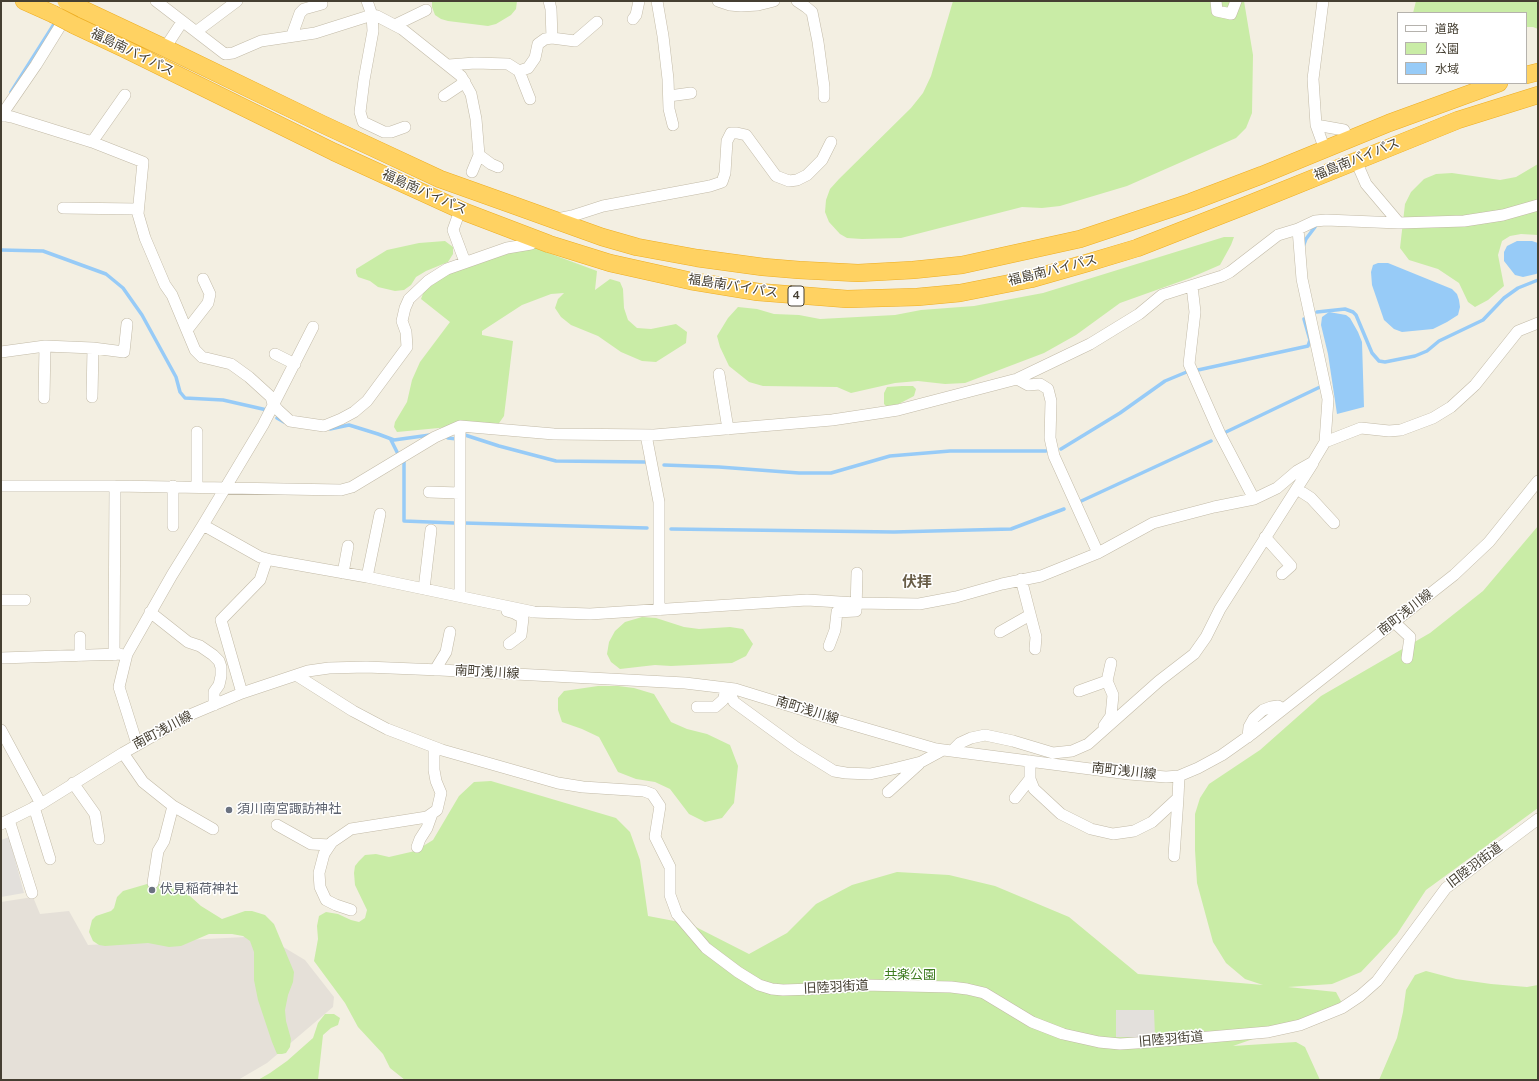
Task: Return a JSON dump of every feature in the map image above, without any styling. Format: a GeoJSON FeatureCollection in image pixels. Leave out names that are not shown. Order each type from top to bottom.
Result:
{"type":"FeatureCollection","features":[{"type":"Feature","properties":{"kind":"highway","name":"福島南バイパス"},"geometry":{"type":"LineString","coordinates":[[24,1],[334,152],[466,212],[549,244],[610,263],[691,281],[758,292],[848,299],[917,297],[960,293],[1031,279],[1087,264],[1137,248],[1458,120],[1538,95]]}},
{"type":"Feature","properties":{"kind":"highway","name":"福島南バイパス"},"geometry":{"type":"LineString","coordinates":[[66,1],[79,5],[322,124],[440,179],[602,237],[637,247],[697,258],[763,267],[799,270],[858,273],[913,270],[962,265],[1080,239],[1191,202],[1442,103],[1496,84]]}},
{"type":"Feature","properties":{"kind":"highway"},"geometry":{"type":"LineString","coordinates":[[1527,75],[1538,72]]}},
{"type":"Feature","properties":{"kind":"street"},"geometry":{"type":"LineString","coordinates":[[156,1],[225,54],[232,54],[261,40],[315,33],[372,15],[395,25],[449,66],[461,76],[465,82],[471,94],[476,119],[479,155],[472,172]]}},
{"type":"Feature","properties":{"kind":"street"},"geometry":{"type":"LineString","coordinates":[[197,31],[236,1]]}},
{"type":"Feature","properties":{"kind":"street"},"geometry":{"type":"LineString","coordinates":[[367,1],[372,15],[373,31],[360,112],[363,122],[384,132],[391,132],[405,127]]}},
{"type":"Feature","properties":{"kind":"street"},"geometry":{"type":"LineString","coordinates":[[372,15],[376,1]]}},
{"type":"Feature","properties":{"kind":"street"},"geometry":{"type":"LineString","coordinates":[[549,1],[551,9],[552,38]]}},
{"type":"Feature","properties":{"kind":"street"},"geometry":{"type":"LineString","coordinates":[[633,19],[636,15],[639,1]]}},
{"type":"Feature","properties":{"kind":"street"},"geometry":{"type":"LineString","coordinates":[[657,1],[663,36],[669,109],[673,125]]}},
{"type":"Feature","properties":{"kind":"street"},"geometry":{"type":"LineString","coordinates":[[718,1],[730,5],[741,6],[758,5],[774,1]]}},
{"type":"Feature","properties":{"kind":"street"},"geometry":{"type":"LineString","coordinates":[[797,1],[812,12],[824,87],[824,97]]}},
{"type":"Feature","properties":{"kind":"street"},"geometry":{"type":"LineString","coordinates":[[1216,1],[1217,11],[1231,14],[1236,1]]}},
{"type":"Feature","properties":{"kind":"street"},"geometry":{"type":"LineString","coordinates":[[1323,1],[1313,79],[1316,125],[1325,150]]}},
{"type":"Feature","properties":{"kind":"street"},"geometry":{"type":"LineString","coordinates":[[292,35],[300,13],[304,10],[322,4]]}},
{"type":"Feature","properties":{"kind":"street"},"geometry":{"type":"LineString","coordinates":[[79,5],[1,115],[12,117],[92,142],[142,162],[138,209],[145,238],[165,285],[172,295],[195,350],[202,357],[231,364],[271,397],[273,404],[290,421],[324,426],[354,412],[367,401],[407,347],[406,332],[402,321],[405,308],[410,299],[428,281],[447,269],[465,262],[507,248],[531,244]]}},
{"type":"Feature","properties":{"kind":"street"},"geometry":{"type":"LineString","coordinates":[[395,25],[426,10]]}},
{"type":"Feature","properties":{"kind":"street"},"geometry":{"type":"LineString","coordinates":[[165,48],[182,22]]}},
{"type":"Feature","properties":{"kind":"street"},"geometry":{"type":"LineString","coordinates":[[518,71],[528,68],[535,58],[538,44],[545,38],[575,41],[597,22]]}},
{"type":"Feature","properties":{"kind":"street"},"geometry":{"type":"LineString","coordinates":[[449,66],[475,63],[508,64],[518,71],[530,99]]}},
{"type":"Feature","properties":{"kind":"street"},"geometry":{"type":"LineString","coordinates":[[444,96],[465,82]]}},
{"type":"Feature","properties":{"kind":"street"},"geometry":{"type":"LineString","coordinates":[[669,96],[691,93]]}},
{"type":"Feature","properties":{"kind":"street"},"geometry":{"type":"LineString","coordinates":[[92,142],[125,95]]}},
{"type":"Feature","properties":{"kind":"street"},"geometry":{"type":"LineString","coordinates":[[1316,125],[1344,130],[1348,140]]}},
{"type":"Feature","properties":{"kind":"street"},"geometry":{"type":"LineString","coordinates":[[555,220],[603,206],[710,186],[722,182],[725,173],[727,141],[731,134],[737,133],[746,136],[776,176],[789,181],[797,180],[807,175],[822,160],[831,142]]}},
{"type":"Feature","properties":{"kind":"street"},"geometry":{"type":"LineString","coordinates":[[479,155],[490,164],[498,167]]}},
{"type":"Feature","properties":{"kind":"street"},"geometry":{"type":"LineString","coordinates":[[1356,161],[1366,184],[1399,223]]}},
{"type":"Feature","properties":{"kind":"street"},"geometry":{"type":"LineString","coordinates":[[1,486],[173,486],[341,490],[352,487],[435,437],[460,426],[554,434],[646,435],[832,420],[898,410],[1017,379],[1090,344],[1138,314],[1162,295],[1230,272],[1278,235],[1315,221],[1326,220],[1399,223],[1464,220],[1503,215],[1538,205]]}},
{"type":"Feature","properties":{"kind":"street"},"geometry":{"type":"LineString","coordinates":[[63,208],[138,209]]}},
{"type":"Feature","properties":{"kind":"street"},"geometry":{"type":"LineString","coordinates":[[458,216],[453,230],[465,262]]}},
{"type":"Feature","properties":{"kind":"street"},"geometry":{"type":"LineString","coordinates":[[727,688],[734,702],[797,748],[834,771],[846,773],[870,774],[921,762],[947,751],[971,738],[985,735],[1013,741],[1053,753],[1072,751],[1088,744],[1159,681],[1194,654],[1206,637],[1220,608],[1297,489],[1325,442],[1328,399],[1302,279],[1298,228]]}},
{"type":"Feature","properties":{"kind":"street"},"geometry":{"type":"LineString","coordinates":[[187,330],[208,303],[210,294],[203,279]]}},
{"type":"Feature","properties":{"kind":"street"},"geometry":{"type":"LineString","coordinates":[[1192,286],[1195,312],[1189,364],[1220,434],[1254,499]]}},
{"type":"Feature","properties":{"kind":"street"},"geometry":{"type":"LineString","coordinates":[[1325,442],[1361,428],[1390,431],[1401,430],[1433,418],[1451,407],[1475,385],[1518,331],[1538,323]]}},
{"type":"Feature","properties":{"kind":"street"},"geometry":{"type":"LineString","coordinates":[[1,352],[45,346],[93,348],[124,352],[127,324]]}},
{"type":"Feature","properties":{"kind":"street"},"geometry":{"type":"LineString","coordinates":[[137,744],[119,687],[127,654],[150,612],[263,425],[295,364],[312,327]]}},
{"type":"Feature","properties":{"kind":"street"},"geometry":{"type":"LineString","coordinates":[[44,398],[45,346]]}},
{"type":"Feature","properties":{"kind":"street"},"geometry":{"type":"LineString","coordinates":[[92,397],[93,348]]}},
{"type":"Feature","properties":{"kind":"street"},"geometry":{"type":"LineString","coordinates":[[275,354],[295,364]]}},
{"type":"Feature","properties":{"kind":"street"},"geometry":{"type":"LineString","coordinates":[[719,374],[728,429]]}},
{"type":"Feature","properties":{"kind":"street"},"geometry":{"type":"LineString","coordinates":[[1017,379],[1028,385],[1040,384],[1048,388],[1051,401],[1050,438],[1054,456],[1098,553]]}},
{"type":"Feature","properties":{"kind":"street"},"geometry":{"type":"LineString","coordinates":[[460,426],[460,596]]}},
{"type":"Feature","properties":{"kind":"street"},"geometry":{"type":"LineString","coordinates":[[197,432],[197,487]]}},
{"type":"Feature","properties":{"kind":"street"},"geometry":{"type":"LineString","coordinates":[[646,435],[659,502],[660,610]]}},
{"type":"Feature","properties":{"kind":"street"},"geometry":{"type":"LineString","coordinates":[[203,525],[260,557],[267,559],[367,577],[534,612],[590,614],[807,600],[856,603],[919,604],[956,597],[1021,579],[1041,576],[1098,553],[1154,523],[1214,507],[1254,499],[1277,488],[1297,471],[1313,462]]}},
{"type":"Feature","properties":{"kind":"street","name":"南町浅川線"},"geometry":{"type":"LineString","coordinates":[[5,822],[38,805],[123,752],[192,714],[242,693],[308,671],[329,668],[366,667],[435,670],[685,683],[735,688],[826,718],[947,751],[1129,774],[1166,777],[1179,776],[1222,755],[1248,737],[1454,575],[1490,542],[1538,481]]}},
{"type":"Feature","properties":{"kind":"street"},"geometry":{"type":"LineString","coordinates":[[114,655],[115,486]]}},
{"type":"Feature","properties":{"kind":"street"},"geometry":{"type":"LineString","coordinates":[[173,486],[173,526]]}},
{"type":"Feature","properties":{"kind":"street"},"geometry":{"type":"LineString","coordinates":[[1297,489],[1311,498],[1334,524]]}},
{"type":"Feature","properties":{"kind":"street"},"geometry":{"type":"LineString","coordinates":[[429,492],[459,493]]}},
{"type":"Feature","properties":{"kind":"street"},"geometry":{"type":"LineString","coordinates":[[367,577],[380,514]]}},
{"type":"Feature","properties":{"kind":"street"},"geometry":{"type":"LineString","coordinates":[[424,589],[432,530]]}},
{"type":"Feature","properties":{"kind":"street"},"geometry":{"type":"LineString","coordinates":[[1265,537],[1291,566],[1282,574]]}},
{"type":"Feature","properties":{"kind":"street"},"geometry":{"type":"LineString","coordinates":[[343,573],[348,546]]}},
{"type":"Feature","properties":{"kind":"street"},"geometry":{"type":"LineString","coordinates":[[242,693],[221,620],[260,580],[267,559]]}},
{"type":"Feature","properties":{"kind":"street"},"geometry":{"type":"LineString","coordinates":[[829,646],[835,630],[837,612],[856,611],[857,573]]}},
{"type":"Feature","properties":{"kind":"street"},"geometry":{"type":"LineString","coordinates":[[1021,579],[1036,637],[1035,649]]}},
{"type":"Feature","properties":{"kind":"street"},"geometry":{"type":"LineString","coordinates":[[1,600],[25,600]]}},
{"type":"Feature","properties":{"kind":"street"},"geometry":{"type":"LineString","coordinates":[[493,603],[500,609],[514,613],[523,618],[521,635],[509,644]]}},
{"type":"Feature","properties":{"kind":"street"},"geometry":{"type":"LineString","coordinates":[[150,612],[188,642],[200,646],[214,655],[221,667],[221,676],[214,692],[214,705]]}},
{"type":"Feature","properties":{"kind":"street"},"geometry":{"type":"LineString","coordinates":[[1000,632],[1030,615]]}},
{"type":"Feature","properties":{"kind":"street"},"geometry":{"type":"LineString","coordinates":[[1394,622],[1410,637],[1407,658]]}},
{"type":"Feature","properties":{"kind":"street"},"geometry":{"type":"LineString","coordinates":[[435,670],[446,652],[450,632]]}},
{"type":"Feature","properties":{"kind":"street"},"geometry":{"type":"LineString","coordinates":[[80,637],[80,656]]}},
{"type":"Feature","properties":{"kind":"street"},"geometry":{"type":"LineString","coordinates":[[1,658],[127,654]]}},
{"type":"Feature","properties":{"kind":"street"},"geometry":{"type":"LineString","coordinates":[[1098,735],[1111,716],[1113,695],[1107,681],[1111,663]]}},
{"type":"Feature","properties":{"kind":"street","name":"旧陸羽街道"},"geometry":{"type":"LineString","coordinates":[[296,676],[319,691],[387,729],[434,747],[558,783],[584,787],[644,791],[652,794],[660,806],[655,837],[670,867],[670,895],[675,908],[689,929],[706,948],[738,972],[760,985],[772,989],[783,990],[864,985],[951,987],[967,989],[984,992],[1032,1022],[1063,1034],[1099,1042],[1120,1044],[1151,1042],[1288,1029],[1320,1018],[1342,1008],[1360,996],[1377,980],[1446,888],[1538,819]]}},
{"type":"Feature","properties":{"kind":"street"},"geometry":{"type":"LineString","coordinates":[[1079,691],[1107,681]]}},
{"type":"Feature","properties":{"kind":"street"},"geometry":{"type":"LineString","coordinates":[[697,707],[715,708],[723,700],[727,688]]}},
{"type":"Feature","properties":{"kind":"street"},"geometry":{"type":"LineString","coordinates":[[1,730],[38,805],[50,859]]}},
{"type":"Feature","properties":{"kind":"street"},"geometry":{"type":"LineString","coordinates":[[352,910],[326,900],[320,887],[319,873],[324,854],[332,842],[351,828],[427,817],[437,810],[441,793],[436,781],[434,770],[434,747]]}},
{"type":"Feature","properties":{"kind":"street"},"geometry":{"type":"LineString","coordinates":[[123,752],[144,782],[173,806],[213,829]]}},
{"type":"Feature","properties":{"kind":"street"},"geometry":{"type":"LineString","coordinates":[[1030,761],[1030,779],[1034,790],[1061,814],[1091,829],[1113,834],[1134,831],[1152,822],[1178,798]]}},
{"type":"Feature","properties":{"kind":"street"},"geometry":{"type":"LineString","coordinates":[[888,792],[921,762]]}},
{"type":"Feature","properties":{"kind":"street"},"geometry":{"type":"LineString","coordinates":[[1174,856],[1179,776]]}},
{"type":"Feature","properties":{"kind":"street"},"geometry":{"type":"LineString","coordinates":[[1015,798],[1030,779]]}},
{"type":"Feature","properties":{"kind":"street"},"geometry":{"type":"LineString","coordinates":[[73,783],[95,814],[99,839]]}},
{"type":"Feature","properties":{"kind":"street"},"geometry":{"type":"LineString","coordinates":[[153,883],[158,851],[164,841],[173,806]]}},
{"type":"Feature","properties":{"kind":"street"},"geometry":{"type":"LineString","coordinates":[[417,847],[427,828],[432,814]]}},
{"type":"Feature","properties":{"kind":"street"},"geometry":{"type":"LineString","coordinates":[[5,822],[32,893]]}},
{"type":"Feature","properties":{"kind":"street"},"geometry":{"type":"LineString","coordinates":[[277,825],[311,844],[330,845]]}},
{"type":"Feature","properties":{"kind":"shaded area"},"geometry":{"type":"Polygon","coordinates":[[[9,837],[24,893],[1,897],[1,840],[9,837]]]}},
{"type":"Feature","properties":{"kind":"shaded area"},"geometry":{"type":"Polygon","coordinates":[[[33,897],[40,914],[69,911],[88,945],[265,936],[305,960],[334,997],[333,1007],[267,1063],[238,1080],[1,1080],[1,902],[33,897]]]}},
{"type":"Feature","properties":{"kind":"shaded area"},"geometry":{"type":"Polygon","coordinates":[[[1116,1010],[1154,1010],[1155,1037],[1116,1037],[1116,1010]]]}},
{"type":"Feature","properties":{"kind":"green space"},"geometry":{"type":"Polygon","coordinates":[[[432,1],[517,1],[516,9],[511,15],[496,24],[488,26],[441,19],[435,15],[432,7],[432,1]]]}},
{"type":"Feature","properties":{"kind":"green space"},"geometry":{"type":"Polygon","coordinates":[[[953,1],[1244,1],[1253,55],[1252,113],[1246,128],[1236,138],[1127,186],[1060,206],[1042,208],[1022,207],[901,238],[847,238],[840,234],[829,222],[825,212],[826,200],[830,189],[911,108],[923,93],[931,76],[953,1]]]}},
{"type":"Feature","properties":{"kind":"green space"},"geometry":{"type":"Polygon","coordinates":[[[1416,1],[1538,1],[1538,29],[1527,27],[1527,12],[1413,12],[1416,1]]]}},
{"type":"Feature","properties":{"kind":"green space"},"geometry":{"type":"Polygon","coordinates":[[[1538,164],[1538,235],[1521,234],[1510,236],[1502,241],[1498,255],[1504,286],[1488,300],[1475,307],[1468,302],[1459,283],[1438,269],[1409,260],[1400,248],[1405,204],[1411,192],[1424,179],[1436,174],[1452,173],[1500,180],[1516,177],[1538,164]]]}},
{"type":"Feature","properties":{"kind":"green space"},"geometry":{"type":"Polygon","coordinates":[[[1224,237],[1234,237],[1220,265],[1190,278],[1120,303],[1076,335],[1044,353],[965,383],[945,384],[918,381],[895,383],[851,393],[837,387],[763,386],[749,382],[729,366],[720,347],[717,336],[728,318],[738,307],[757,309],[774,314],[799,315],[820,319],[895,315],[921,310],[974,306],[1043,293],[1224,237]]]}},
{"type":"Feature","properties":{"kind":"green space"},"geometry":{"type":"Polygon","coordinates":[[[445,241],[453,247],[453,254],[448,262],[416,277],[411,285],[404,290],[395,291],[378,287],[370,281],[358,277],[356,273],[356,269],[387,250],[419,243],[445,241]]]}},
{"type":"Feature","properties":{"kind":"green space"},"geometry":{"type":"Polygon","coordinates":[[[524,248],[535,248],[597,271],[595,290],[610,279],[620,282],[623,289],[624,308],[628,320],[637,328],[651,329],[676,324],[687,332],[686,343],[656,362],[642,361],[621,352],[598,336],[571,325],[561,317],[555,308],[558,299],[564,293],[551,294],[522,305],[482,331],[482,335],[513,341],[504,416],[497,426],[449,427],[397,432],[394,427],[395,422],[407,402],[412,380],[420,362],[450,322],[421,299],[424,291],[442,278],[468,263],[524,248]]]}},
{"type":"Feature","properties":{"kind":"green space"},"geometry":{"type":"Polygon","coordinates":[[[913,386],[916,389],[914,396],[889,409],[884,404],[884,393],[887,387],[913,386]]]}},
{"type":"Feature","properties":{"kind":"green space","name":"共楽公園"},"geometry":{"type":"Polygon","coordinates":[[[1538,526],[1538,808],[1426,890],[1397,934],[1361,972],[1332,984],[1288,987],[1336,992],[1344,1007],[1233,1046],[1296,1042],[1305,1047],[1320,1080],[405,1080],[390,1068],[383,1054],[358,1027],[345,1003],[314,961],[318,939],[317,926],[319,916],[326,912],[338,914],[359,922],[365,918],[367,910],[355,885],[355,866],[359,861],[365,855],[376,854],[389,857],[415,851],[433,840],[459,796],[474,782],[491,781],[616,818],[630,832],[640,860],[648,916],[690,924],[749,954],[787,933],[816,904],[852,885],[897,872],[949,875],[995,886],[1069,917],[1138,974],[1263,985],[1245,979],[1226,963],[1213,942],[1197,883],[1195,814],[1200,798],[1209,784],[1260,750],[1321,696],[1430,633],[1483,591],[1538,526]]]}},
{"type":"Feature","properties":{"kind":"green space"},"geometry":{"type":"Polygon","coordinates":[[[642,617],[656,618],[684,627],[699,629],[730,627],[743,629],[753,644],[746,656],[732,663],[671,666],[655,665],[620,669],[611,662],[607,654],[609,642],[615,631],[625,622],[642,617]]]}},
{"type":"Feature","properties":{"kind":"green space"},"geometry":{"type":"Polygon","coordinates":[[[598,686],[634,688],[654,694],[671,722],[687,729],[707,734],[730,745],[738,766],[734,803],[722,818],[705,822],[689,814],[670,789],[655,782],[636,779],[618,772],[599,737],[562,722],[558,710],[558,698],[564,691],[598,686]]]}},
{"type":"Feature","properties":{"kind":"green space"},"geometry":{"type":"Polygon","coordinates":[[[147,884],[169,884],[180,887],[201,906],[222,919],[245,911],[252,911],[265,915],[274,924],[294,972],[293,982],[288,995],[285,1010],[286,1021],[291,1039],[290,1047],[286,1053],[277,1054],[272,1042],[258,1000],[254,980],[254,952],[250,941],[243,936],[232,934],[209,934],[181,946],[169,947],[148,943],[105,946],[99,945],[93,941],[89,932],[92,920],[96,916],[111,911],[114,908],[117,897],[123,891],[147,884]]]}},
{"type":"Feature","properties":{"kind":"green space"},"geometry":{"type":"Polygon","coordinates":[[[1426,971],[1456,979],[1491,984],[1527,987],[1538,985],[1538,1080],[1379,1080],[1397,1038],[1406,990],[1415,975],[1426,971]]]}},
{"type":"Feature","properties":{"kind":"green space"},"geometry":{"type":"Polygon","coordinates":[[[325,1014],[334,1014],[340,1018],[338,1025],[331,1028],[323,1035],[318,1080],[258,1080],[287,1061],[313,1038],[318,1023],[325,1014]]]}},
{"type":"Feature","properties":{"kind":"water"},"geometry":{"type":"Polygon","coordinates":[[[1517,241],[1532,241],[1538,243],[1538,273],[1523,277],[1515,275],[1504,261],[1504,252],[1507,246],[1517,241]]]}},
{"type":"Feature","properties":{"kind":"water"},"geometry":{"type":"Polygon","coordinates":[[[1378,263],[1388,263],[1452,289],[1457,294],[1459,300],[1460,307],[1458,315],[1433,329],[1402,332],[1394,329],[1384,320],[1372,285],[1371,272],[1373,265],[1378,263]]]}},
{"type":"Feature","properties":{"kind":"water"},"geometry":{"type":"Polygon","coordinates":[[[1329,312],[1346,315],[1350,318],[1362,342],[1364,407],[1337,414],[1328,354],[1321,325],[1322,317],[1329,312]]]}},
{"type":"Feature","properties":{"kind":"waterway"},"geometry":{"type":"LineString","coordinates":[[11,92],[56,21]]}},
{"type":"Feature","properties":{"kind":"waterway"},"geometry":{"type":"LineString","coordinates":[[1303,247],[1306,239],[1315,227]]}},
{"type":"Feature","properties":{"kind":"waterway"},"geometry":{"type":"LineString","coordinates":[[1,250],[43,251],[106,274],[123,288],[142,315],[176,377],[180,392],[185,398],[223,400],[267,410]]}},
{"type":"Feature","properties":{"kind":"waterway"},"geometry":{"type":"LineString","coordinates":[[1317,312],[1345,309],[1353,312],[1356,315],[1372,353],[1379,361],[1385,362],[1415,356],[1427,351],[1439,341],[1483,320],[1504,298],[1518,288],[1538,280]]}},
{"type":"Feature","properties":{"kind":"waterway"},"geometry":{"type":"LineString","coordinates":[[1198,370],[1308,346],[1310,340],[1304,319]]}},
{"type":"Feature","properties":{"kind":"waterway"},"geometry":{"type":"LineString","coordinates":[[1061,449],[1120,413],[1165,381],[1189,371]]}},
{"type":"Feature","properties":{"kind":"waterway"},"geometry":{"type":"LineString","coordinates":[[1226,432],[1320,387]]}},
{"type":"Feature","properties":{"kind":"waterway"},"geometry":{"type":"LineString","coordinates":[[277,418],[284,422]]}},
{"type":"Feature","properties":{"kind":"waterway"},"geometry":{"type":"LineString","coordinates":[[330,429],[349,425],[394,440],[430,435]]}},
{"type":"Feature","properties":{"kind":"waterway"},"geometry":{"type":"LineString","coordinates":[[465,435],[499,446],[556,461],[645,462]]}},
{"type":"Feature","properties":{"kind":"waterway"},"geometry":{"type":"LineString","coordinates":[[448,438],[457,439]]}},
{"type":"Feature","properties":{"kind":"waterway"},"geometry":{"type":"LineString","coordinates":[[391,440],[398,454]]}},
{"type":"Feature","properties":{"kind":"waterway"},"geometry":{"type":"LineString","coordinates":[[1077,503],[1211,441]]}},
{"type":"Feature","properties":{"kind":"waterway"},"geometry":{"type":"LineString","coordinates":[[664,465],[719,467],[799,473],[831,473],[890,456],[950,451],[1046,451]]}},
{"type":"Feature","properties":{"kind":"waterway"},"geometry":{"type":"LineString","coordinates":[[404,462],[404,521],[454,523]]}},
{"type":"Feature","properties":{"kind":"waterway"},"geometry":{"type":"LineString","coordinates":[[671,529],[894,532],[1011,529],[1064,509]]}},
{"type":"Feature","properties":{"kind":"waterway"},"geometry":{"type":"LineString","coordinates":[[464,523],[647,528]]}},
{"type":"Feature","properties":{"kind":"place","name":"須川南宮諏訪神社"},"geometry":{"type":"Point","coordinates":[229,810]}},
{"type":"Feature","properties":{"kind":"place","name":"伏見稲荷神社"},"geometry":{"type":"Point","coordinates":[152,890]}},
{"type":"Feature","properties":{"kind":"district","name":"伏拝"},"geometry":{"type":"Point","coordinates":[917,583]}}]}
